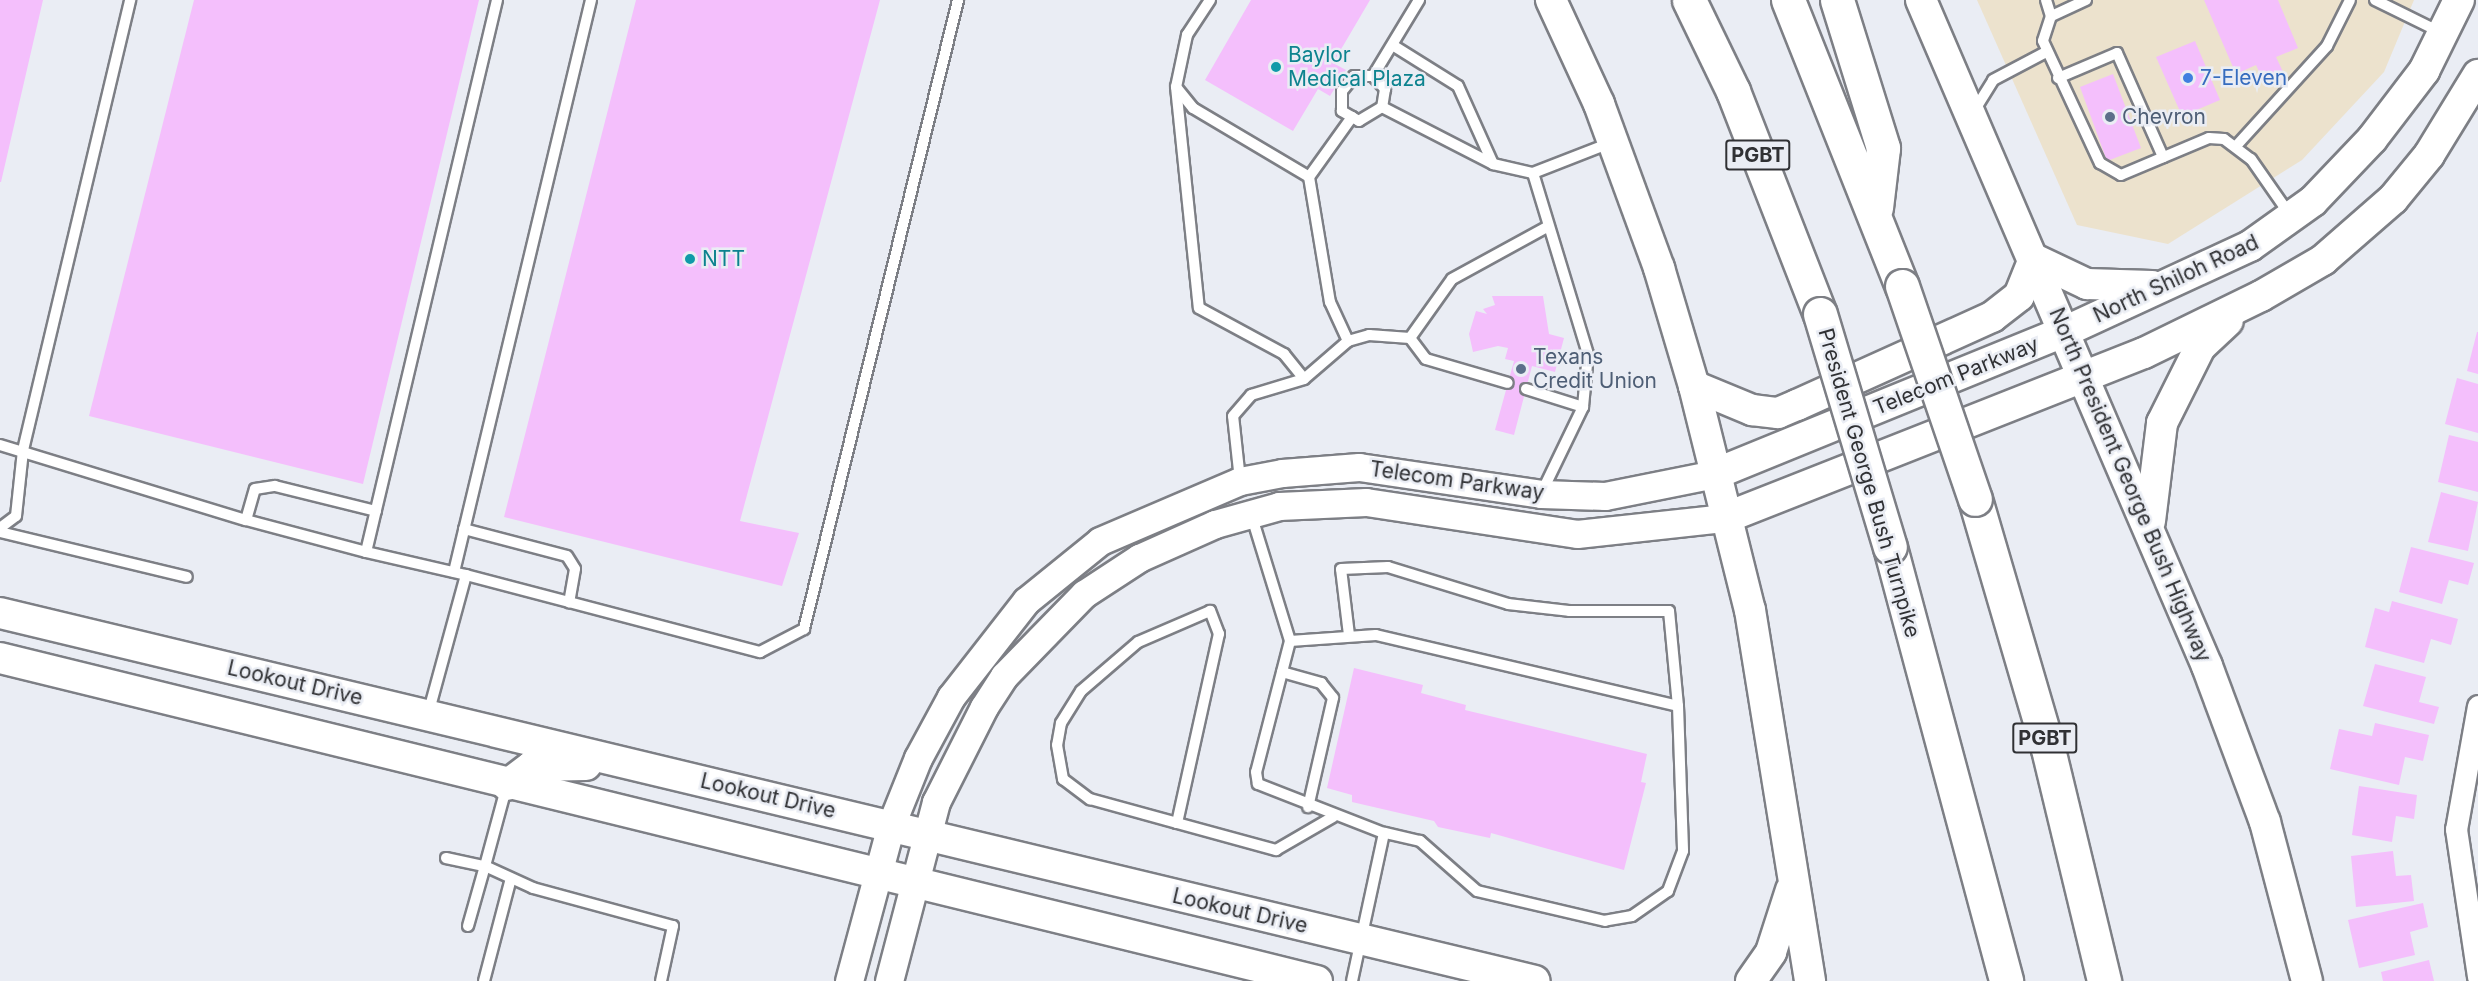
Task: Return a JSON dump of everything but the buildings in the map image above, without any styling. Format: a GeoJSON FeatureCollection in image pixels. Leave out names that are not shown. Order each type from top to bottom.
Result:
{"type":"FeatureCollection","features":[{"type":"Feature","properties":{"kind":"highway","name":"President George Bush Turnpike"},"geometry":{"type":"LineString","coordinates":[[1689,0],[1733,91],[1820,314],[1890,547],[2006,981]]}},
{"type":"Feature","properties":{"kind":"highway","name":"PGBT"},"geometry":{"type":"LineString","coordinates":[[1788,0],[1875,213],[1975,499],[2048,749],[2104,981]]}},
{"type":"Feature","properties":{"kind":"highway"},"geometry":{"type":"LineString","coordinates":[[1837,0],[1883,148],[1875,213]]}},
{"type":"Feature","properties":{"kind":"main road"},"geometry":{"type":"LineString","coordinates":[[1551,0],[1613,141],[1659,268],[1694,386],[1725,518],[1750,610],[1810,981]]}},
{"type":"Feature","properties":{"kind":"main road","name":"North President George Bush Highway"},"geometry":{"type":"LineString","coordinates":[[1921,0],[2085,375],[2149,533],[2207,666],[2265,822],[2307,981]]}},
{"type":"Feature","properties":{"kind":"main road","name":"North Shiloh Road"},"geometry":{"type":"LineString","coordinates":[[2066,331],[2242,250],[2292,218],[2372,139],[2424,72],[2459,0]]}},
{"type":"Feature","properties":{"kind":"main road"},"geometry":{"type":"LineString","coordinates":[[2085,375],[2246,304],[2323,260],[2392,200],[2429,155],[2478,75]]}},
{"type":"Feature","properties":{"kind":"main road"},"geometry":{"type":"LineString","coordinates":[[1694,386],[1735,406],[1787,409],[1992,317],[2019,296],[2034,259],[2086,284],[2164,285]]}},
{"type":"Feature","properties":{"kind":"main road"},"geometry":{"type":"LineString","coordinates":[[2149,533],[2151,476],[2162,423],[2200,347],[2246,304]]}},
{"type":"Feature","properties":{"kind":"main road","name":"Telecom Parkway"},"geometry":{"type":"LineString","coordinates":[[1715,474],[2066,331]]}},
{"type":"Feature","properties":{"kind":"main road","name":"Telecom Parkway"},"geometry":{"type":"LineString","coordinates":[[1725,518],[2085,375]]}},
{"type":"Feature","properties":{"kind":"main road","name":"Lookout Drive"},"geometry":{"type":"LineString","coordinates":[[0,613],[1535,981]]}},
{"type":"Feature","properties":{"kind":"main road"},"geometry":{"type":"LineString","coordinates":[[0,658],[874,877],[1317,981]]}},
{"type":"Feature","properties":{"kind":"main road"},"geometry":{"type":"LineString","coordinates":[[507,785],[532,766],[646,767]]}},
{"type":"Feature","properties":{"kind":"main road"},"geometry":{"type":"LineString","coordinates":[[1751,981],[1771,952],[1793,885]]}},
{"type":"Feature","properties":{"kind":"street","name":"Telecom Parkway"},"geometry":{"type":"LineString","coordinates":[[849,981],[874,877],[891,825],[918,758],[951,698],[1026,601],[1100,541],[1240,481],[1359,467],[1541,494],[1605,496],[1715,474]]}},
{"type":"Feature","properties":{"kind":"street"},"geometry":{"type":"LineString","coordinates":[[1240,481],[1250,512]]}},
{"type":"Feature","properties":{"kind":"street","name":"Telecom Parkway"},"geometry":{"type":"LineString","coordinates":[[889,981],[925,834],[951,768],[1004,676],[1084,594],[1139,558],[1250,512],[1366,502],[1577,534],[1725,518]]}},
{"type":"Feature","properties":{"kind":"street"},"geometry":{"type":"LineString","coordinates":[[2478,706],[2469,795],[2456,829],[2478,977]]}},
{"type":"Feature","properties":{"kind":"lane"},"geometry":{"type":"LineString","coordinates":[[0,530],[16,516],[23,450],[129,0]]}},
{"type":"Feature","properties":{"kind":"lane"},"geometry":{"type":"LineString","coordinates":[[366,552],[497,0]]}},
{"type":"Feature","properties":{"kind":"lane"},"geometry":{"type":"LineString","coordinates":[[454,572],[591,0]]}},
{"type":"Feature","properties":{"kind":"lane"},"geometry":{"type":"LineString","coordinates":[[0,445],[23,450],[246,520],[760,652],[804,629],[958,0]]}},
{"type":"Feature","properties":{"kind":"lane"},"geometry":{"type":"LineString","coordinates":[[1210,0],[1187,35],[1176,87],[1200,308],[1284,354],[1304,379]]}},
{"type":"Feature","properties":{"kind":"lane"},"geometry":{"type":"LineString","coordinates":[[1373,76],[1394,46],[1419,0]]}},
{"type":"Feature","properties":{"kind":"lane"},"geometry":{"type":"LineString","coordinates":[[2046,0],[2051,16],[2043,41],[2046,52],[2100,163],[2121,175],[2209,138],[2237,146],[2292,218]]}},
{"type":"Feature","properties":{"kind":"lane"},"geometry":{"type":"LineString","coordinates":[[2051,16],[2086,0]]}},
{"type":"Feature","properties":{"kind":"lane"},"geometry":{"type":"LineString","coordinates":[[2237,146],[2327,46],[2350,0]]}},
{"type":"Feature","properties":{"kind":"lane"},"geometry":{"type":"LineString","coordinates":[[2375,0],[2442,33]]}},
{"type":"Feature","properties":{"kind":"lane"},"geometry":{"type":"LineString","coordinates":[[1394,46],[1458,86],[1492,164]]}},
{"type":"Feature","properties":{"kind":"lane"},"geometry":{"type":"LineString","coordinates":[[1971,116],[1993,80],[2046,52]]}},
{"type":"Feature","properties":{"kind":"lane"},"geometry":{"type":"LineString","coordinates":[[2058,78],[2117,53],[2163,157]]}},
{"type":"Feature","properties":{"kind":"lane"},"geometry":{"type":"LineString","coordinates":[[1354,76],[1373,76],[1385,89],[1382,107],[1359,121],[1342,111],[1342,91],[1354,76]]}},
{"type":"Feature","properties":{"kind":"lane"},"geometry":{"type":"LineString","coordinates":[[1176,87],[1193,108],[1309,177]]}},
{"type":"Feature","properties":{"kind":"lane"},"geometry":{"type":"LineString","coordinates":[[1382,107],[1492,164],[1533,173],[1613,141]]}},
{"type":"Feature","properties":{"kind":"lane"},"geometry":{"type":"LineString","coordinates":[[1348,341],[1330,302],[1309,177],[1352,117]]}},
{"type":"Feature","properties":{"kind":"lane"},"geometry":{"type":"LineString","coordinates":[[1533,173],[1547,227],[1588,354],[1583,407],[1541,494]]}},
{"type":"Feature","properties":{"kind":"lane"},"geometry":{"type":"LineString","coordinates":[[1410,338],[1452,279],[1547,227]]}},
{"type":"Feature","properties":{"kind":"lane"},"geometry":{"type":"LineString","coordinates":[[1240,481],[1233,416],[1251,395],[1304,379],[1348,341],[1369,335],[1410,338],[1426,359],[1508,383]]}},
{"type":"Feature","properties":{"kind":"lane"},"geometry":{"type":"LineString","coordinates":[[1526,389],[1583,407]]}},
{"type":"Feature","properties":{"kind":"lane"},"geometry":{"type":"LineString","coordinates":[[246,520],[255,489],[275,486],[376,512]]}},
{"type":"Feature","properties":{"kind":"lane"},"geometry":{"type":"LineString","coordinates":[[1250,512],[1290,641],[1257,778],[1274,794],[1333,817],[1420,842],[1477,891],[1605,921],[1632,916],[1668,891],[1683,851],[1678,706],[1669,611],[1569,611],[1508,604],[1388,567],[1341,569],[1349,635]]}},
{"type":"Feature","properties":{"kind":"lane"},"geometry":{"type":"LineString","coordinates":[[464,529],[567,556],[575,569],[569,602]]}},
{"type":"Feature","properties":{"kind":"lane"},"geometry":{"type":"LineString","coordinates":[[0,530],[187,577]]}},
{"type":"Feature","properties":{"kind":"lane"},"geometry":{"type":"LineString","coordinates":[[428,715],[466,575]]}},
{"type":"Feature","properties":{"kind":"lane"},"geometry":{"type":"LineString","coordinates":[[1177,823],[1219,634],[1210,611],[1138,642],[1081,690],[1061,723],[1058,745],[1063,779],[1090,799],[1177,823],[1275,850],[1333,817]]}},
{"type":"Feature","properties":{"kind":"lane"},"geometry":{"type":"LineString","coordinates":[[1290,641],[1349,635],[1376,635],[1678,706]]}},
{"type":"Feature","properties":{"kind":"lane"},"geometry":{"type":"LineString","coordinates":[[1282,672],[1321,683],[1333,698],[1308,807]]}},
{"type":"Feature","properties":{"kind":"lane"},"geometry":{"type":"LineString","coordinates":[[468,926],[507,785]]}},
{"type":"Feature","properties":{"kind":"lane"},"geometry":{"type":"LineString","coordinates":[[1352,981],[1384,833]]}},
{"type":"Feature","properties":{"kind":"lane"},"geometry":{"type":"LineString","coordinates":[[446,858],[485,866],[511,878],[673,926],[661,981]]}},
{"type":"Feature","properties":{"kind":"lane"},"geometry":{"type":"LineString","coordinates":[[484,981],[511,878]]}},
{"type":"Feature","properties":{"kind":"shaded area"},"geometry":{"type":"Polygon","coordinates":[[[1977,0],[2414,0],[2384,72],[2302,160],[2168,244],[2077,225],[1977,0]]]}},
{"type":"Feature","properties":{"kind":"place","name":"Baylor Medical Plaza"},"geometry":{"type":"Point","coordinates":[1276,67]}},
{"type":"Feature","properties":{"kind":"place","name":"7-Eleven"},"geometry":{"type":"Point","coordinates":[2188,78]}},
{"type":"Feature","properties":{"kind":"place","name":"Chevron"},"geometry":{"type":"Point","coordinates":[2110,117]}},
{"type":"Feature","properties":{"kind":"place","name":"NTT"},"geometry":{"type":"Point","coordinates":[690,259]}},
{"type":"Feature","properties":{"kind":"place","name":"Texans Credit Union"},"geometry":{"type":"Point","coordinates":[1521,369]}}]}
